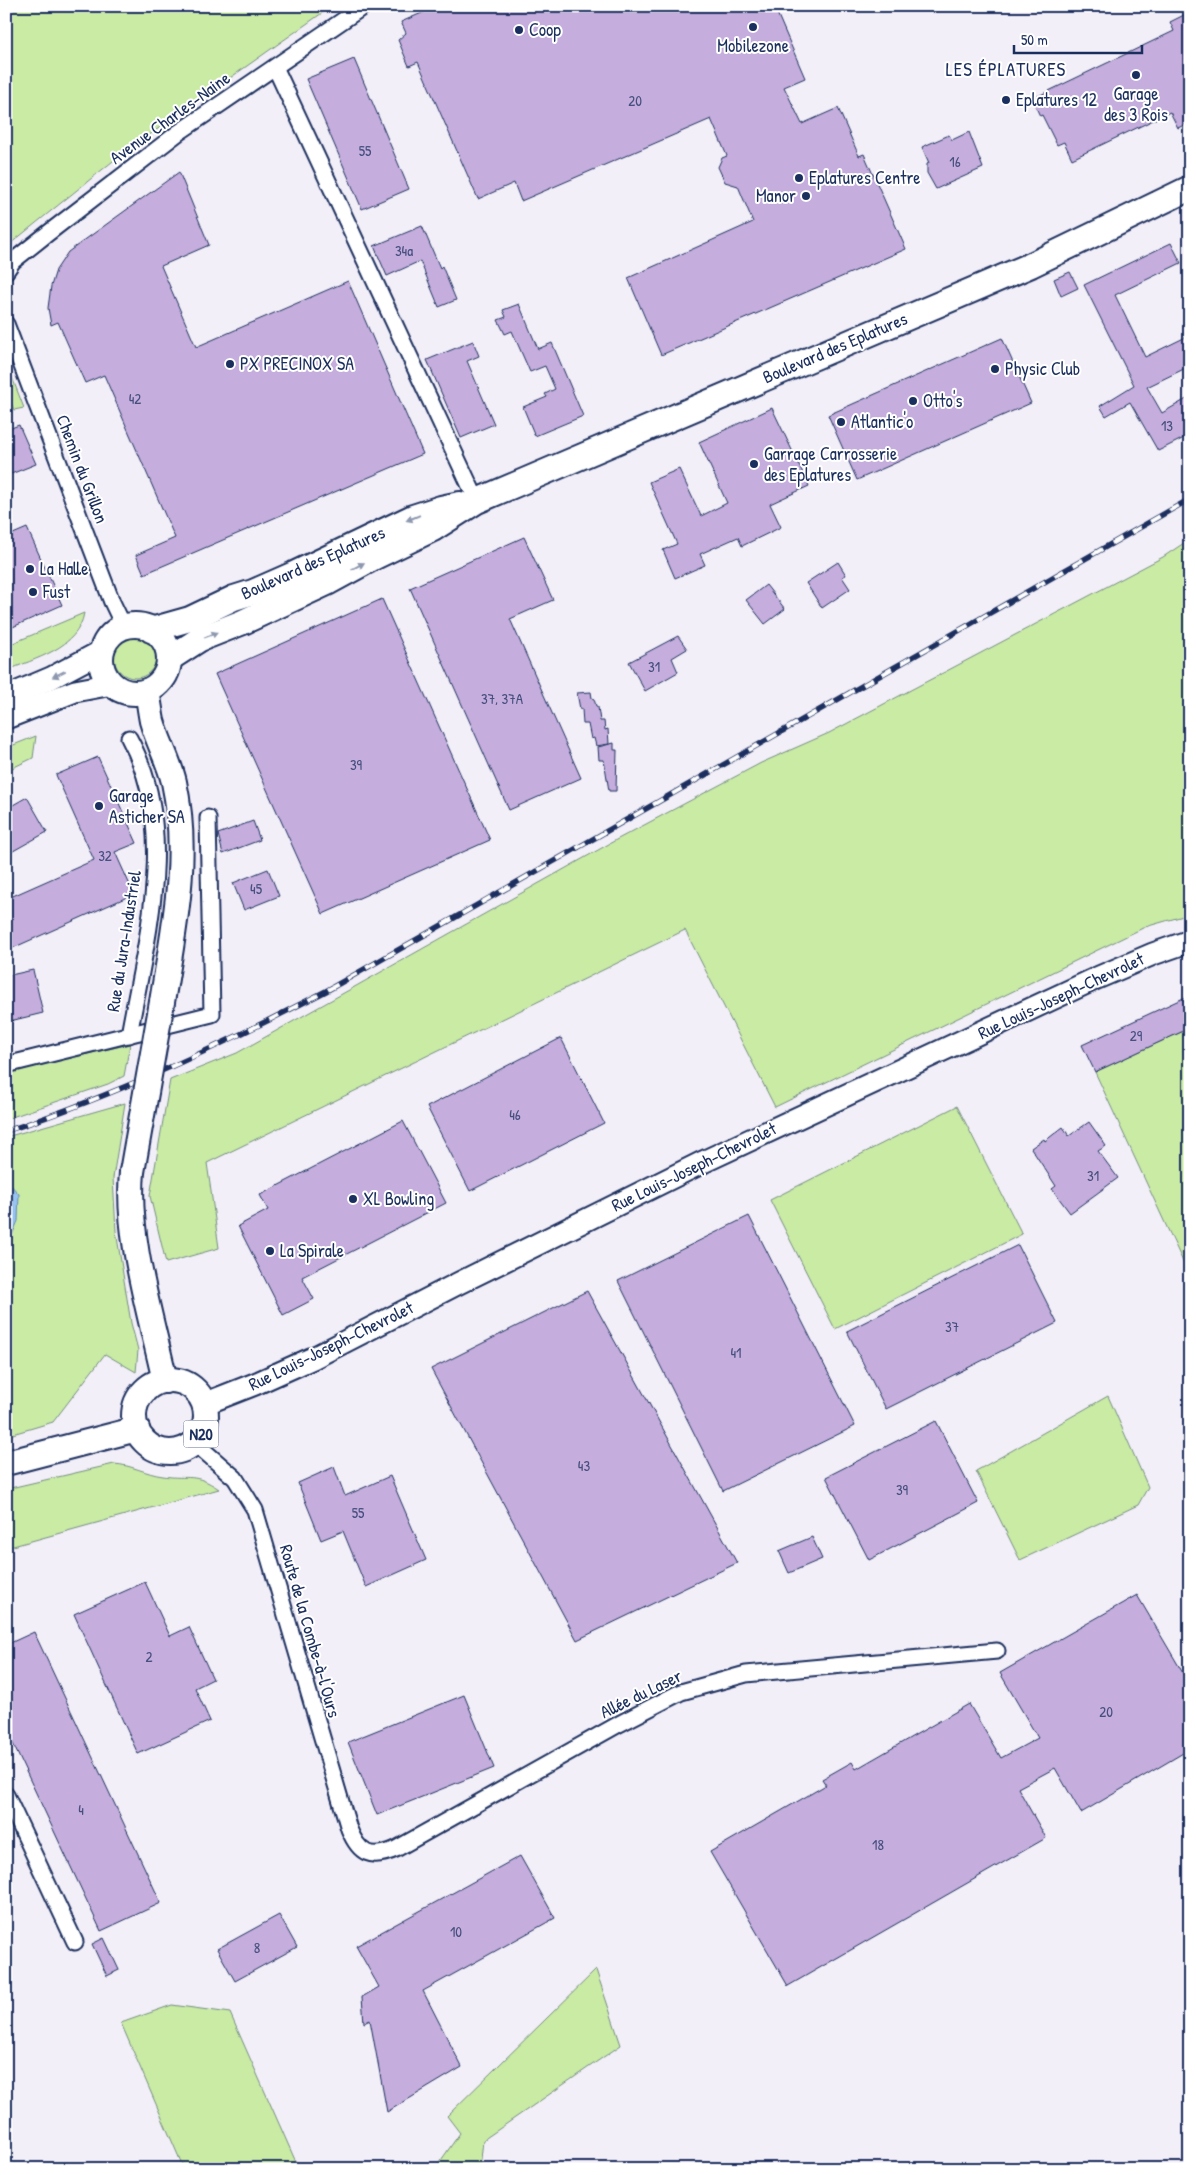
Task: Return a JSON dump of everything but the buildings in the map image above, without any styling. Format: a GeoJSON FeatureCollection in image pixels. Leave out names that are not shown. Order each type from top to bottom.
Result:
{"type":"FeatureCollection","features":[{"type":"Feature","properties":{"kind":"main road","name":"Boulevard des Eplatures"},"geometry":{"type":"LineString","coordinates":[[169,659],[200,639],[243,622],[322,585],[433,529],[477,501],[1030,265],[1190,188]]}},
{"type":"Feature","properties":{"kind":"main road","name":"Boulevard des Eplatures"},"geometry":{"type":"LineString","coordinates":[[151,630],[190,620],[234,598],[294,574],[413,517],[441,508],[477,501]]}},
{"type":"Feature","properties":{"kind":"main road"},"geometry":{"type":"LineString","coordinates":[[138,626],[151,630],[166,645],[169,659],[166,672],[158,684],[147,691],[131,693],[124,691],[112,684],[104,672],[102,651],[112,634],[124,627],[138,626]]}},
{"type":"Feature","properties":{"kind":"main road"},"geometry":{"type":"LineString","coordinates":[[6,697],[51,678],[102,651]]}},
{"type":"Feature","properties":{"kind":"main road"},"geometry":{"type":"LineString","coordinates":[[6,718],[75,691],[112,684]]}},
{"type":"Feature","properties":{"kind":"main road"},"geometry":{"type":"LineString","coordinates":[[6,1462],[137,1429],[135,1413],[139,1398],[155,1384],[165,1381],[136,1246],[131,1197],[132,1172],[179,900],[182,851],[176,794],[170,768],[152,722],[147,691]]}},
{"type":"Feature","properties":{"kind":"main road","name":"Rue Louis-Joseph-Chevrolet"},"geometry":{"type":"LineString","coordinates":[[204,1404],[313,1358],[458,1283],[712,1158],[1096,978],[1190,941]]}},
{"type":"Feature","properties":{"kind":"main road","name":"N20"},"geometry":{"type":"LineString","coordinates":[[137,1429],[148,1445],[167,1452],[186,1448],[200,1436],[206,1420],[204,1404],[195,1390],[189,1385],[173,1380],[165,1381]]}},
{"type":"Feature","properties":{"kind":"street","name":"Avenue Charles-Naine"},"geometry":{"type":"LineString","coordinates":[[6,271],[13,261],[40,239],[178,133],[364,6]]}},
{"type":"Feature","properties":{"kind":"street"},"geometry":{"type":"LineString","coordinates":[[275,67],[477,501]]}},
{"type":"Feature","properties":{"kind":"street","name":"Chemin du Grillon"},"geometry":{"type":"LineString","coordinates":[[6,324],[112,602],[124,627]]}},
{"type":"Feature","properties":{"kind":"street","name":"Rue du Jura-Industriel"},"geometry":{"type":"LineString","coordinates":[[129,738],[140,759],[148,785],[153,815],[155,872],[151,911],[129,1035]]}},
{"type":"Feature","properties":{"kind":"street","name":"Rue du Jura-Industriel"},"geometry":{"type":"LineString","coordinates":[[6,1065],[212,1014],[208,818]]}},
{"type":"Feature","properties":{"kind":"street","name":"Route de la Combe-à-l'Ours"},"geometry":{"type":"LineString","coordinates":[[194,1443],[235,1478],[255,1510],[349,1829],[360,1849]]}},
{"type":"Feature","properties":{"kind":"street","name":"Allée du Laser"},"geometry":{"type":"LineString","coordinates":[[360,1849],[376,1854],[396,1849],[619,1724],[681,1692],[746,1674],[997,1651]]}},
{"type":"Feature","properties":{"kind":"street"},"geometry":{"type":"LineString","coordinates":[[6,1795],[74,1942]]}},
{"type":"Feature","properties":{"kind":"green space"},"geometry":{"type":"Polygon","coordinates":[[[6,6],[332,6],[118,157],[10,244],[6,240],[6,6]]]}},
{"type":"Feature","properties":{"kind":"green space"},"geometry":{"type":"Polygon","coordinates":[[[6,362],[24,408],[14,410],[6,390],[6,362]]]}},
{"type":"Feature","properties":{"kind":"green space"},"geometry":{"type":"Polygon","coordinates":[[[1190,539],[1190,914],[1145,927],[775,1107],[685,930],[207,1163],[219,1248],[166,1263],[150,1196],[170,1080],[237,1053],[616,840],[761,763],[829,733],[1163,557],[1190,539]]]}},
{"type":"Feature","properties":{"kind":"green space"},"geometry":{"type":"Polygon","coordinates":[[[84,613],[80,625],[64,644],[54,651],[6,671],[6,646],[84,613]]]}},
{"type":"Feature","properties":{"kind":"green space"},"geometry":{"type":"Polygon","coordinates":[[[139,636],[147,639],[153,645],[156,657],[153,669],[147,675],[131,678],[123,675],[117,669],[114,653],[117,645],[123,639],[139,636]]]}},
{"type":"Feature","properties":{"kind":"green space"},"geometry":{"type":"Polygon","coordinates":[[[36,736],[33,758],[6,771],[6,748],[36,736]]]}},
{"type":"Feature","properties":{"kind":"green space"},"geometry":{"type":"Polygon","coordinates":[[[1190,1028],[1190,1277],[1095,1072],[1190,1028]]]}},
{"type":"Feature","properties":{"kind":"green space"},"geometry":{"type":"Polygon","coordinates":[[[130,1044],[124,1076],[108,1084],[6,1119],[6,1073],[130,1044]]]}},
{"type":"Feature","properties":{"kind":"green space"},"geometry":{"type":"Polygon","coordinates":[[[125,1103],[113,1178],[116,1231],[131,1323],[138,1350],[136,1372],[105,1354],[53,1422],[6,1436],[6,1137],[125,1103]]]}},
{"type":"Feature","properties":{"kind":"green space"},"geometry":{"type":"Polygon","coordinates":[[[957,1106],[1022,1234],[835,1329],[770,1200],[957,1106]]]}},
{"type":"Feature","properties":{"kind":"green space"},"geometry":{"type":"Polygon","coordinates":[[[1108,1396],[1148,1487],[1138,1505],[1020,1560],[976,1471],[1108,1396]]]}},
{"type":"Feature","properties":{"kind":"green space"},"geometry":{"type":"Polygon","coordinates":[[[114,1464],[157,1475],[197,1478],[219,1489],[6,1548],[6,1489],[114,1464]]]}},
{"type":"Feature","properties":{"kind":"green space"},"geometry":{"type":"Polygon","coordinates":[[[596,1970],[621,2045],[483,2140],[480,2169],[435,2169],[460,2133],[447,2116],[596,1970]]]}},
{"type":"Feature","properties":{"kind":"green space"},"geometry":{"type":"Polygon","coordinates":[[[172,2005],[230,2013],[299,2169],[184,2169],[121,2023],[172,2005]]]}},
{"type":"Feature","properties":{"kind":"water"},"geometry":{"type":"Polygon","coordinates":[[[6,1180],[19,1194],[18,1221],[12,1235],[6,1237],[6,1180]]]}},
{"type":"Feature","properties":{"kind":"railway"},"geometry":{"type":"LineString","coordinates":[[6,1131],[88,1102],[169,1068],[248,1031],[326,991],[1190,499]]}},
{"type":"Feature","properties":{"kind":"place","name":"Mobilezone"},"geometry":{"type":"Point","coordinates":[753,27]}},
{"type":"Feature","properties":{"kind":"place","name":"Coop"},"geometry":{"type":"Point","coordinates":[519,30]}},
{"type":"Feature","properties":{"kind":"place","name":"Garage des 3 Rois"},"geometry":{"type":"Point","coordinates":[1136,75]}},
{"type":"Feature","properties":{"kind":"place","name":"Eplatures 12"},"geometry":{"type":"Point","coordinates":[1006,100]}},
{"type":"Feature","properties":{"kind":"place","name":"Eplatures Centre"},"geometry":{"type":"Point","coordinates":[799,178]}},
{"type":"Feature","properties":{"kind":"place","name":"Manor"},"geometry":{"type":"Point","coordinates":[806,196]}},
{"type":"Feature","properties":{"kind":"place","name":"PX PRECINOX SA"},"geometry":{"type":"Point","coordinates":[230,364]}},
{"type":"Feature","properties":{"kind":"place","name":"Physic Club"},"geometry":{"type":"Point","coordinates":[995,369]}},
{"type":"Feature","properties":{"kind":"place","name":"Otto's"},"geometry":{"type":"Point","coordinates":[913,401]}},
{"type":"Feature","properties":{"kind":"place","name":"Atlantic'o"},"geometry":{"type":"Point","coordinates":[841,422]}},
{"type":"Feature","properties":{"kind":"place","name":"Garrage Carrosserie des Eplatures"},"geometry":{"type":"Point","coordinates":[754,464]}},
{"type":"Feature","properties":{"kind":"place","name":"La Halle"},"geometry":{"type":"Point","coordinates":[30,569]}},
{"type":"Feature","properties":{"kind":"place","name":"Fust"},"geometry":{"type":"Point","coordinates":[33,592]}},
{"type":"Feature","properties":{"kind":"place","name":"Garage Asticher SA"},"geometry":{"type":"Point","coordinates":[99,806]}},
{"type":"Feature","properties":{"kind":"place","name":"XL Bowling"},"geometry":{"type":"Point","coordinates":[353,1199]}},
{"type":"Feature","properties":{"kind":"place","name":"La Spirale"},"geometry":{"type":"Point","coordinates":[270,1251]}},
{"type":"Feature","properties":{"kind":"district","name":"LES ÉPLATURES"},"geometry":{"type":"Point","coordinates":[1006,69]}}]}
